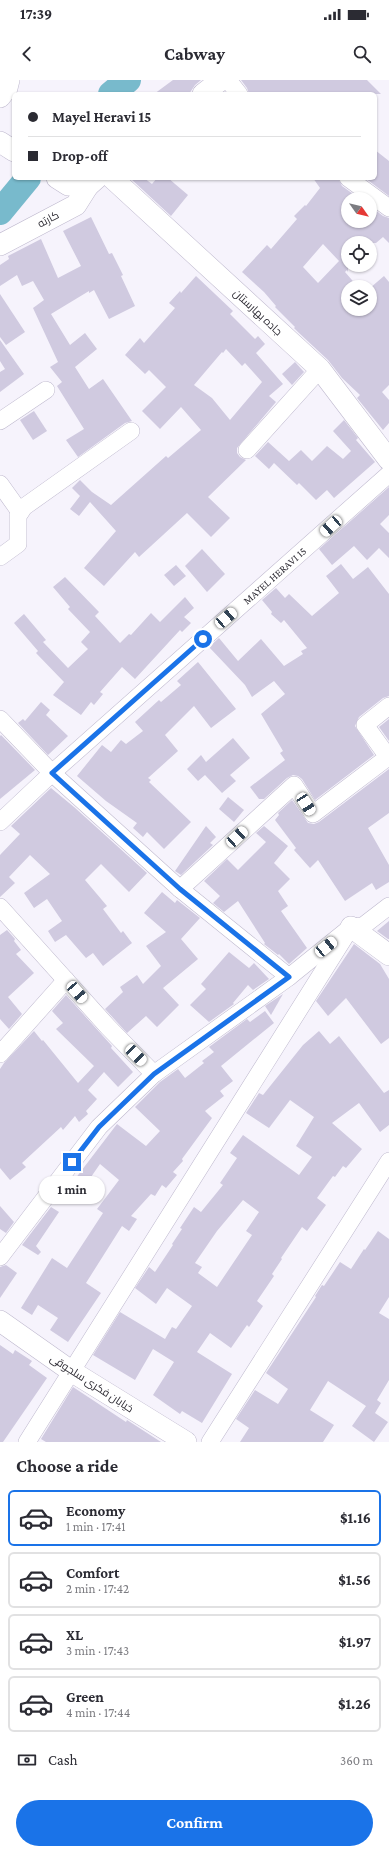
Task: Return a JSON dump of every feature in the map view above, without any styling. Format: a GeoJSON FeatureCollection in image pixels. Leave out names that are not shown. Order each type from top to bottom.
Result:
{"type":"FeatureCollection","features":[{"type":"Feature","properties":{"kind":"street"},"geometry":{"type":"LineString","coordinates":[[206,92],[221,80]]}},
{"type":"Feature","properties":{"kind":"street"},"geometry":{"type":"LineString","coordinates":[[228,80],[237,92]]}},
{"type":"Feature","properties":{"kind":"street"},"geometry":{"type":"LineString","coordinates":[[0,142],[12,150]]}},
{"type":"Feature","properties":{"kind":"street","name":"جاده بهارستان"},"geometry":{"type":"LineString","coordinates":[[114,180],[320,369],[389,460]]}},
{"type":"Feature","properties":{"kind":"street"},"geometry":{"type":"LineString","coordinates":[[351,180],[389,208]]}},
{"type":"Feature","properties":{"kind":"street","name":"کارته"},"geometry":{"type":"LineString","coordinates":[[0,245],[76,204],[77,182]]}},
{"type":"Feature","properties":{"kind":"street"},"geometry":{"type":"LineString","coordinates":[[247,450],[320,369]]}},
{"type":"Feature","properties":{"kind":"street"},"geometry":{"type":"LineString","coordinates":[[0,421],[46,390]]}},
{"type":"Feature","properties":{"kind":"street"},"geometry":{"type":"LineString","coordinates":[[0,557],[18,544],[18,516],[24,507],[131,431]]}},
{"type":"Feature","properties":{"kind":"street","name":"MAYEL HERAVI 15"},"geometry":{"type":"LineString","coordinates":[[0,822],[52,773],[389,474]]}},
{"type":"Feature","properties":{"kind":"street"},"geometry":{"type":"LineString","coordinates":[[0,484],[20,512]]}},
{"type":"Feature","properties":{"kind":"street"},"geometry":{"type":"LineString","coordinates":[[180,889],[294,785],[313,814],[389,757],[365,725],[389,706]]}},
{"type":"Feature","properties":{"kind":"street"},"geometry":{"type":"LineString","coordinates":[[0,719],[52,773],[180,889],[289,977]]}},
{"type":"Feature","properties":{"kind":"street"},"geometry":{"type":"LineString","coordinates":[[0,1257],[99,1127],[154,1074],[289,977],[351,927],[363,926],[389,906]]}},
{"type":"Feature","properties":{"kind":"street"},"geometry":{"type":"LineString","coordinates":[[0,907],[108,1027],[154,1074]]}},
{"type":"Feature","properties":{"kind":"street"},"geometry":{"type":"LineString","coordinates":[[351,927],[389,955]]}},
{"type":"Feature","properties":{"kind":"street"},"geometry":{"type":"LineString","coordinates":[[27,1442],[351,927]]}},
{"type":"Feature","properties":{"kind":"street"},"geometry":{"type":"LineString","coordinates":[[0,1054],[66,980]]}},
{"type":"Feature","properties":{"kind":"street"},"geometry":{"type":"LineString","coordinates":[[210,1442],[389,1161]]}},
{"type":"Feature","properties":{"kind":"street","name":"خیابان فکری سلجوقی"},"geometry":{"type":"LineString","coordinates":[[0,1321],[71,1371],[186,1442]]}},
{"type":"Feature","properties":{"kind":"building"},"geometry":{"type":"Polygon","coordinates":[[[173,80],[201,80],[190,92],[157,92],[173,80]]]}},
{"type":"Feature","properties":{"kind":"building"},"geometry":{"type":"Polygon","coordinates":[[[241,80],[367,80],[381,94],[377,94],[377,92],[248,92],[241,80]]]}},
{"type":"Feature","properties":{"kind":"building"},"geometry":{"type":"Polygon","coordinates":[[[377,152],[389,161],[389,196],[368,180],[377,180],[377,152]]]}},
{"type":"Feature","properties":{"kind":"building"},"geometry":{"type":"Polygon","coordinates":[[[132,180],[147,180],[152,184],[155,180],[170,180],[188,195],[171,216],[132,180]]]}},
{"type":"Feature","properties":{"kind":"building"},"geometry":{"type":"Polygon","coordinates":[[[314,180],[339,180],[342,186],[350,192],[341,192],[341,228],[377,228],[377,211],[389,218],[389,243],[383,237],[377,242],[377,236],[341,236],[341,272],[345,272],[352,280],[341,280],[341,316],[377,316],[377,282],[384,276],[389,282],[389,385],[382,392],[389,400],[389,423],[383,430],[357,398],[360,395],[342,378],[328,360],[294,328],[295,327],[275,307],[276,306],[264,292],[242,272],[267,245],[271,249],[297,219],[294,216],[305,205],[306,206],[320,188],[314,180]],[[323,244],[303,267],[318,283],[339,261],[323,244]]]}},
{"type":"Feature","properties":{"kind":"building"},"geometry":{"type":"Polygon","coordinates":[[[91,217],[109,254],[112,253],[123,275],[121,276],[135,306],[109,319],[94,290],[89,293],[89,291],[51,314],[70,345],[85,333],[97,349],[75,367],[89,389],[103,379],[132,421],[125,423],[78,457],[66,440],[84,429],[57,386],[62,382],[50,367],[58,362],[33,308],[44,300],[33,281],[22,286],[17,275],[0,286],[0,265],[9,259],[8,256],[41,239],[58,278],[81,266],[63,231],[91,217]]]}},
{"type":"Feature","properties":{"kind":"building"},"geometry":{"type":"Polygon","coordinates":[[[196,276],[233,311],[230,314],[255,339],[258,336],[265,344],[256,353],[283,384],[269,396],[276,402],[237,448],[237,453],[240,457],[246,460],[208,497],[230,518],[211,537],[187,513],[139,557],[135,552],[104,586],[84,568],[116,531],[90,502],[79,516],[70,509],[80,496],[72,488],[80,480],[92,492],[111,505],[166,456],[168,458],[201,430],[181,407],[160,429],[142,411],[166,387],[149,370],[145,374],[125,355],[140,338],[144,343],[175,308],[169,303],[180,291],[181,293],[196,276]],[[226,349],[194,385],[212,398],[230,420],[262,382],[245,363],[242,366],[226,349]]]}},
{"type":"Feature","properties":{"kind":"building"},"geometry":{"type":"Polygon","coordinates":[[[0,294],[25,332],[6,345],[0,337],[0,294]]]}},
{"type":"Feature","properties":{"kind":"building"},"geometry":{"type":"Polygon","coordinates":[[[0,340],[24,374],[0,392],[0,372],[5,369],[0,361],[0,340]]]}},
{"type":"Feature","properties":{"kind":"building"},"geometry":{"type":"Polygon","coordinates":[[[295,362],[304,372],[292,385],[282,374],[295,362]]]}},
{"type":"Feature","properties":{"kind":"building"},"geometry":{"type":"Polygon","coordinates":[[[34,411],[47,431],[33,440],[20,420],[34,411]]]}},
{"type":"Feature","properties":{"kind":"building"},"geometry":{"type":"Polygon","coordinates":[[[344,420],[358,438],[356,440],[375,462],[334,498],[327,490],[316,500],[299,483],[297,485],[274,463],[269,469],[255,456],[268,442],[289,461],[301,450],[312,461],[327,446],[343,459],[351,451],[333,431],[344,420]]]}},
{"type":"Feature","properties":{"kind":"building"},"geometry":{"type":"Polygon","coordinates":[[[389,487],[389,515],[380,524],[389,533],[389,558],[379,548],[367,560],[354,546],[332,565],[319,549],[389,487]]]}},
{"type":"Feature","properties":{"kind":"building"},"geometry":{"type":"Polygon","coordinates":[[[202,549],[225,574],[207,592],[185,566],[202,549]]]}},
{"type":"Feature","properties":{"kind":"building"},"geometry":{"type":"Polygon","coordinates":[[[341,564],[353,579],[368,567],[389,594],[389,696],[383,698],[359,717],[355,726],[374,755],[315,800],[302,779],[293,775],[287,778],[264,799],[259,799],[250,787],[285,760],[280,753],[283,751],[261,714],[285,694],[274,681],[252,697],[245,685],[209,647],[219,638],[238,661],[261,639],[284,666],[303,654],[301,651],[307,648],[284,620],[281,623],[271,614],[272,612],[262,600],[276,588],[285,598],[289,594],[312,616],[339,593],[326,576],[341,564]]]}},
{"type":"Feature","properties":{"kind":"building"},"geometry":{"type":"Polygon","coordinates":[[[176,565],[186,576],[174,586],[164,575],[176,565]]]}},
{"type":"Feature","properties":{"kind":"building"},"geometry":{"type":"Polygon","coordinates":[[[65,577],[99,612],[95,616],[120,643],[129,634],[131,635],[151,613],[160,622],[185,597],[194,608],[184,617],[191,623],[182,632],[180,630],[135,679],[122,667],[100,692],[103,694],[94,705],[91,702],[81,715],[53,695],[64,682],[36,653],[38,651],[14,623],[24,614],[46,640],[43,642],[68,668],[88,649],[81,642],[90,632],[68,609],[70,607],[53,587],[65,577]]]}},
{"type":"Feature","properties":{"kind":"building"},"geometry":{"type":"Polygon","coordinates":[[[198,662],[236,709],[211,728],[194,706],[165,735],[178,751],[148,778],[151,780],[149,782],[191,822],[164,849],[147,832],[143,837],[133,828],[137,823],[106,801],[77,776],[102,745],[111,752],[121,740],[126,744],[143,731],[135,722],[159,700],[161,702],[181,685],[177,681],[198,662]]]}},
{"type":"Feature","properties":{"kind":"building"},"geometry":{"type":"Polygon","coordinates":[[[41,702],[50,710],[46,715],[68,736],[48,755],[18,723],[23,719],[25,721],[41,702]]]}},
{"type":"Feature","properties":{"kind":"building"},"geometry":{"type":"Polygon","coordinates":[[[389,719],[389,741],[379,727],[389,719]]]}},
{"type":"Feature","properties":{"kind":"building"},"geometry":{"type":"Polygon","coordinates":[[[1,735],[35,770],[0,799],[0,736],[1,735]]]}},
{"type":"Feature","properties":{"kind":"building"},"geometry":{"type":"Polygon","coordinates":[[[233,738],[250,758],[230,775],[236,781],[222,793],[205,775],[198,781],[187,769],[201,755],[206,762],[233,738]]]}},
{"type":"Feature","properties":{"kind":"building"},"geometry":{"type":"Polygon","coordinates":[[[389,769],[389,813],[368,828],[389,865],[389,882],[376,890],[372,883],[345,901],[318,860],[310,868],[294,850],[296,848],[275,820],[279,815],[278,813],[292,800],[308,823],[314,824],[319,822],[389,769]]]}},
{"type":"Feature","properties":{"kind":"building"},"geometry":{"type":"Polygon","coordinates":[[[51,788],[147,873],[129,892],[101,864],[85,880],[107,906],[103,909],[121,933],[123,931],[132,943],[103,966],[93,953],[86,958],[66,935],[55,942],[48,931],[62,921],[47,899],[34,908],[24,893],[50,874],[30,855],[9,877],[15,883],[0,897],[0,855],[20,834],[11,826],[51,788]]]}},
{"type":"Feature","properties":{"kind":"building"},"geometry":{"type":"Polygon","coordinates":[[[228,797],[244,810],[234,822],[219,809],[228,797]]]}},
{"type":"Feature","properties":{"kind":"building"},"geometry":{"type":"Polygon","coordinates":[[[206,826],[216,837],[210,843],[213,845],[181,875],[175,871],[206,826]]]}},
{"type":"Feature","properties":{"kind":"building"},"geometry":{"type":"Polygon","coordinates":[[[264,826],[288,846],[274,863],[290,879],[278,891],[288,906],[281,911],[307,948],[289,964],[279,954],[278,955],[264,944],[265,943],[238,901],[224,912],[213,903],[220,896],[204,881],[227,859],[238,870],[266,842],[256,833],[264,826]]]}},
{"type":"Feature","properties":{"kind":"building"},"geometry":{"type":"Polygon","coordinates":[[[162,892],[175,903],[177,900],[200,918],[181,939],[198,959],[163,988],[179,1005],[157,1027],[146,1016],[127,1033],[105,1009],[123,992],[120,987],[137,975],[143,984],[161,966],[146,946],[166,932],[144,913],[162,892]]]}},
{"type":"Feature","properties":{"kind":"building"},"geometry":{"type":"Polygon","coordinates":[[[389,921],[389,939],[388,939],[377,931],[389,921]]]}},
{"type":"Feature","properties":{"kind":"building"},"geometry":{"type":"Polygon","coordinates":[[[7,930],[15,939],[14,941],[21,950],[16,954],[34,973],[8,997],[22,1014],[9,1029],[0,1019],[0,935],[7,930]]]}},
{"type":"Feature","properties":{"kind":"building"},"geometry":{"type":"Polygon","coordinates":[[[354,944],[380,964],[389,979],[389,1038],[381,1044],[346,998],[328,1016],[316,1001],[354,944]]]}},
{"type":"Feature","properties":{"kind":"building"},"geometry":{"type":"Polygon","coordinates":[[[229,952],[249,968],[254,963],[269,979],[253,990],[248,985],[233,1003],[234,1004],[209,1022],[190,1005],[206,989],[201,984],[229,952]]]}},
{"type":"Feature","properties":{"kind":"building"},"geometry":{"type":"Polygon","coordinates":[[[283,994],[271,1015],[265,1006],[283,994]]]}},
{"type":"Feature","properties":{"kind":"building"},"geometry":{"type":"Polygon","coordinates":[[[66,995],[112,1046],[111,1048],[133,1072],[118,1087],[104,1072],[88,1090],[97,1099],[86,1111],[88,1114],[79,1122],[75,1116],[63,1130],[61,1127],[22,1163],[26,1167],[10,1180],[0,1168],[0,1069],[4,1063],[34,1031],[78,1083],[94,1066],[56,1029],[63,1023],[52,1011],[66,995]]]}},
{"type":"Feature","properties":{"kind":"building"},"geometry":{"type":"Polygon","coordinates":[[[265,1011],[274,1023],[221,1066],[233,1081],[220,1091],[224,1096],[205,1111],[212,1118],[182,1159],[183,1161],[173,1172],[177,1175],[166,1188],[162,1185],[155,1196],[151,1194],[131,1216],[137,1219],[129,1231],[122,1226],[86,1283],[101,1293],[68,1342],[50,1330],[58,1318],[38,1305],[32,1315],[21,1308],[52,1258],[67,1268],[103,1213],[97,1209],[119,1180],[100,1164],[82,1190],[72,1183],[117,1124],[146,1146],[160,1131],[135,1107],[160,1082],[178,1069],[185,1078],[204,1063],[202,1061],[214,1052],[209,1047],[247,1019],[250,1022],[265,1011]]]}},
{"type":"Feature","properties":{"kind":"building"},"geometry":{"type":"Polygon","coordinates":[[[319,1031],[330,1044],[339,1036],[384,1093],[389,1090],[389,1125],[380,1132],[359,1103],[332,1123],[362,1149],[346,1168],[343,1166],[335,1177],[333,1176],[317,1198],[326,1205],[307,1231],[302,1227],[281,1258],[282,1259],[272,1274],[274,1276],[257,1301],[263,1306],[249,1327],[247,1325],[231,1348],[210,1333],[197,1352],[232,1374],[202,1423],[182,1411],[180,1414],[153,1395],[174,1362],[153,1349],[135,1380],[93,1355],[120,1312],[165,1339],[172,1327],[176,1329],[192,1306],[167,1288],[156,1304],[135,1288],[149,1267],[155,1272],[173,1245],[172,1244],[182,1229],[180,1228],[194,1207],[201,1212],[223,1185],[220,1183],[237,1158],[230,1153],[243,1135],[299,1175],[312,1157],[296,1146],[314,1117],[290,1100],[269,1128],[246,1113],[259,1093],[263,1095],[303,1045],[319,1031]],[[243,1200],[217,1231],[195,1263],[202,1267],[198,1273],[217,1287],[252,1235],[246,1231],[259,1212],[243,1200]]]}},
{"type":"Feature","properties":{"kind":"building"},"geometry":{"type":"Polygon","coordinates":[[[0,1206],[14,1222],[6,1233],[0,1229],[0,1206]]]}},
{"type":"Feature","properties":{"kind":"building"},"geometry":{"type":"Polygon","coordinates":[[[51,1207],[59,1212],[36,1246],[41,1252],[38,1255],[22,1245],[51,1207]]]}},
{"type":"Feature","properties":{"kind":"building"},"geometry":{"type":"Polygon","coordinates":[[[378,1231],[389,1239],[389,1297],[379,1313],[389,1319],[389,1380],[377,1400],[381,1403],[375,1413],[388,1422],[374,1442],[352,1426],[366,1406],[328,1381],[310,1410],[334,1425],[323,1442],[240,1442],[249,1428],[236,1419],[255,1390],[278,1404],[288,1389],[266,1373],[316,1297],[315,1296],[322,1285],[324,1286],[340,1262],[351,1269],[378,1231]]]}},
{"type":"Feature","properties":{"kind":"building"},"geometry":{"type":"Polygon","coordinates":[[[6,1265],[17,1273],[0,1298],[0,1267],[6,1265]]]}},
{"type":"Feature","properties":{"kind":"building"},"geometry":{"type":"Polygon","coordinates":[[[0,1345],[13,1354],[15,1350],[32,1361],[29,1365],[47,1378],[3,1442],[0,1442],[0,1345]]]}},
{"type":"Feature","properties":{"kind":"building"},"geometry":{"type":"Polygon","coordinates":[[[73,1387],[126,1422],[127,1420],[161,1442],[46,1442],[41,1439],[73,1387]]]}},
{"type":"Feature","properties":{"kind":"waterway"},"geometry":{"type":"LineString","coordinates":[[113,92],[128,80]]}},
{"type":"Feature","properties":{"kind":"waterway"},"geometry":{"type":"LineString","coordinates":[[0,212],[26,180]]}},
{"type":"Feature","properties":{"kind":"route"},"geometry":{"type":"LineString","coordinates":[[72,1162],[99,1127],[154,1074],[289,977],[180,889],[52,773],[203,639]]}}]}
